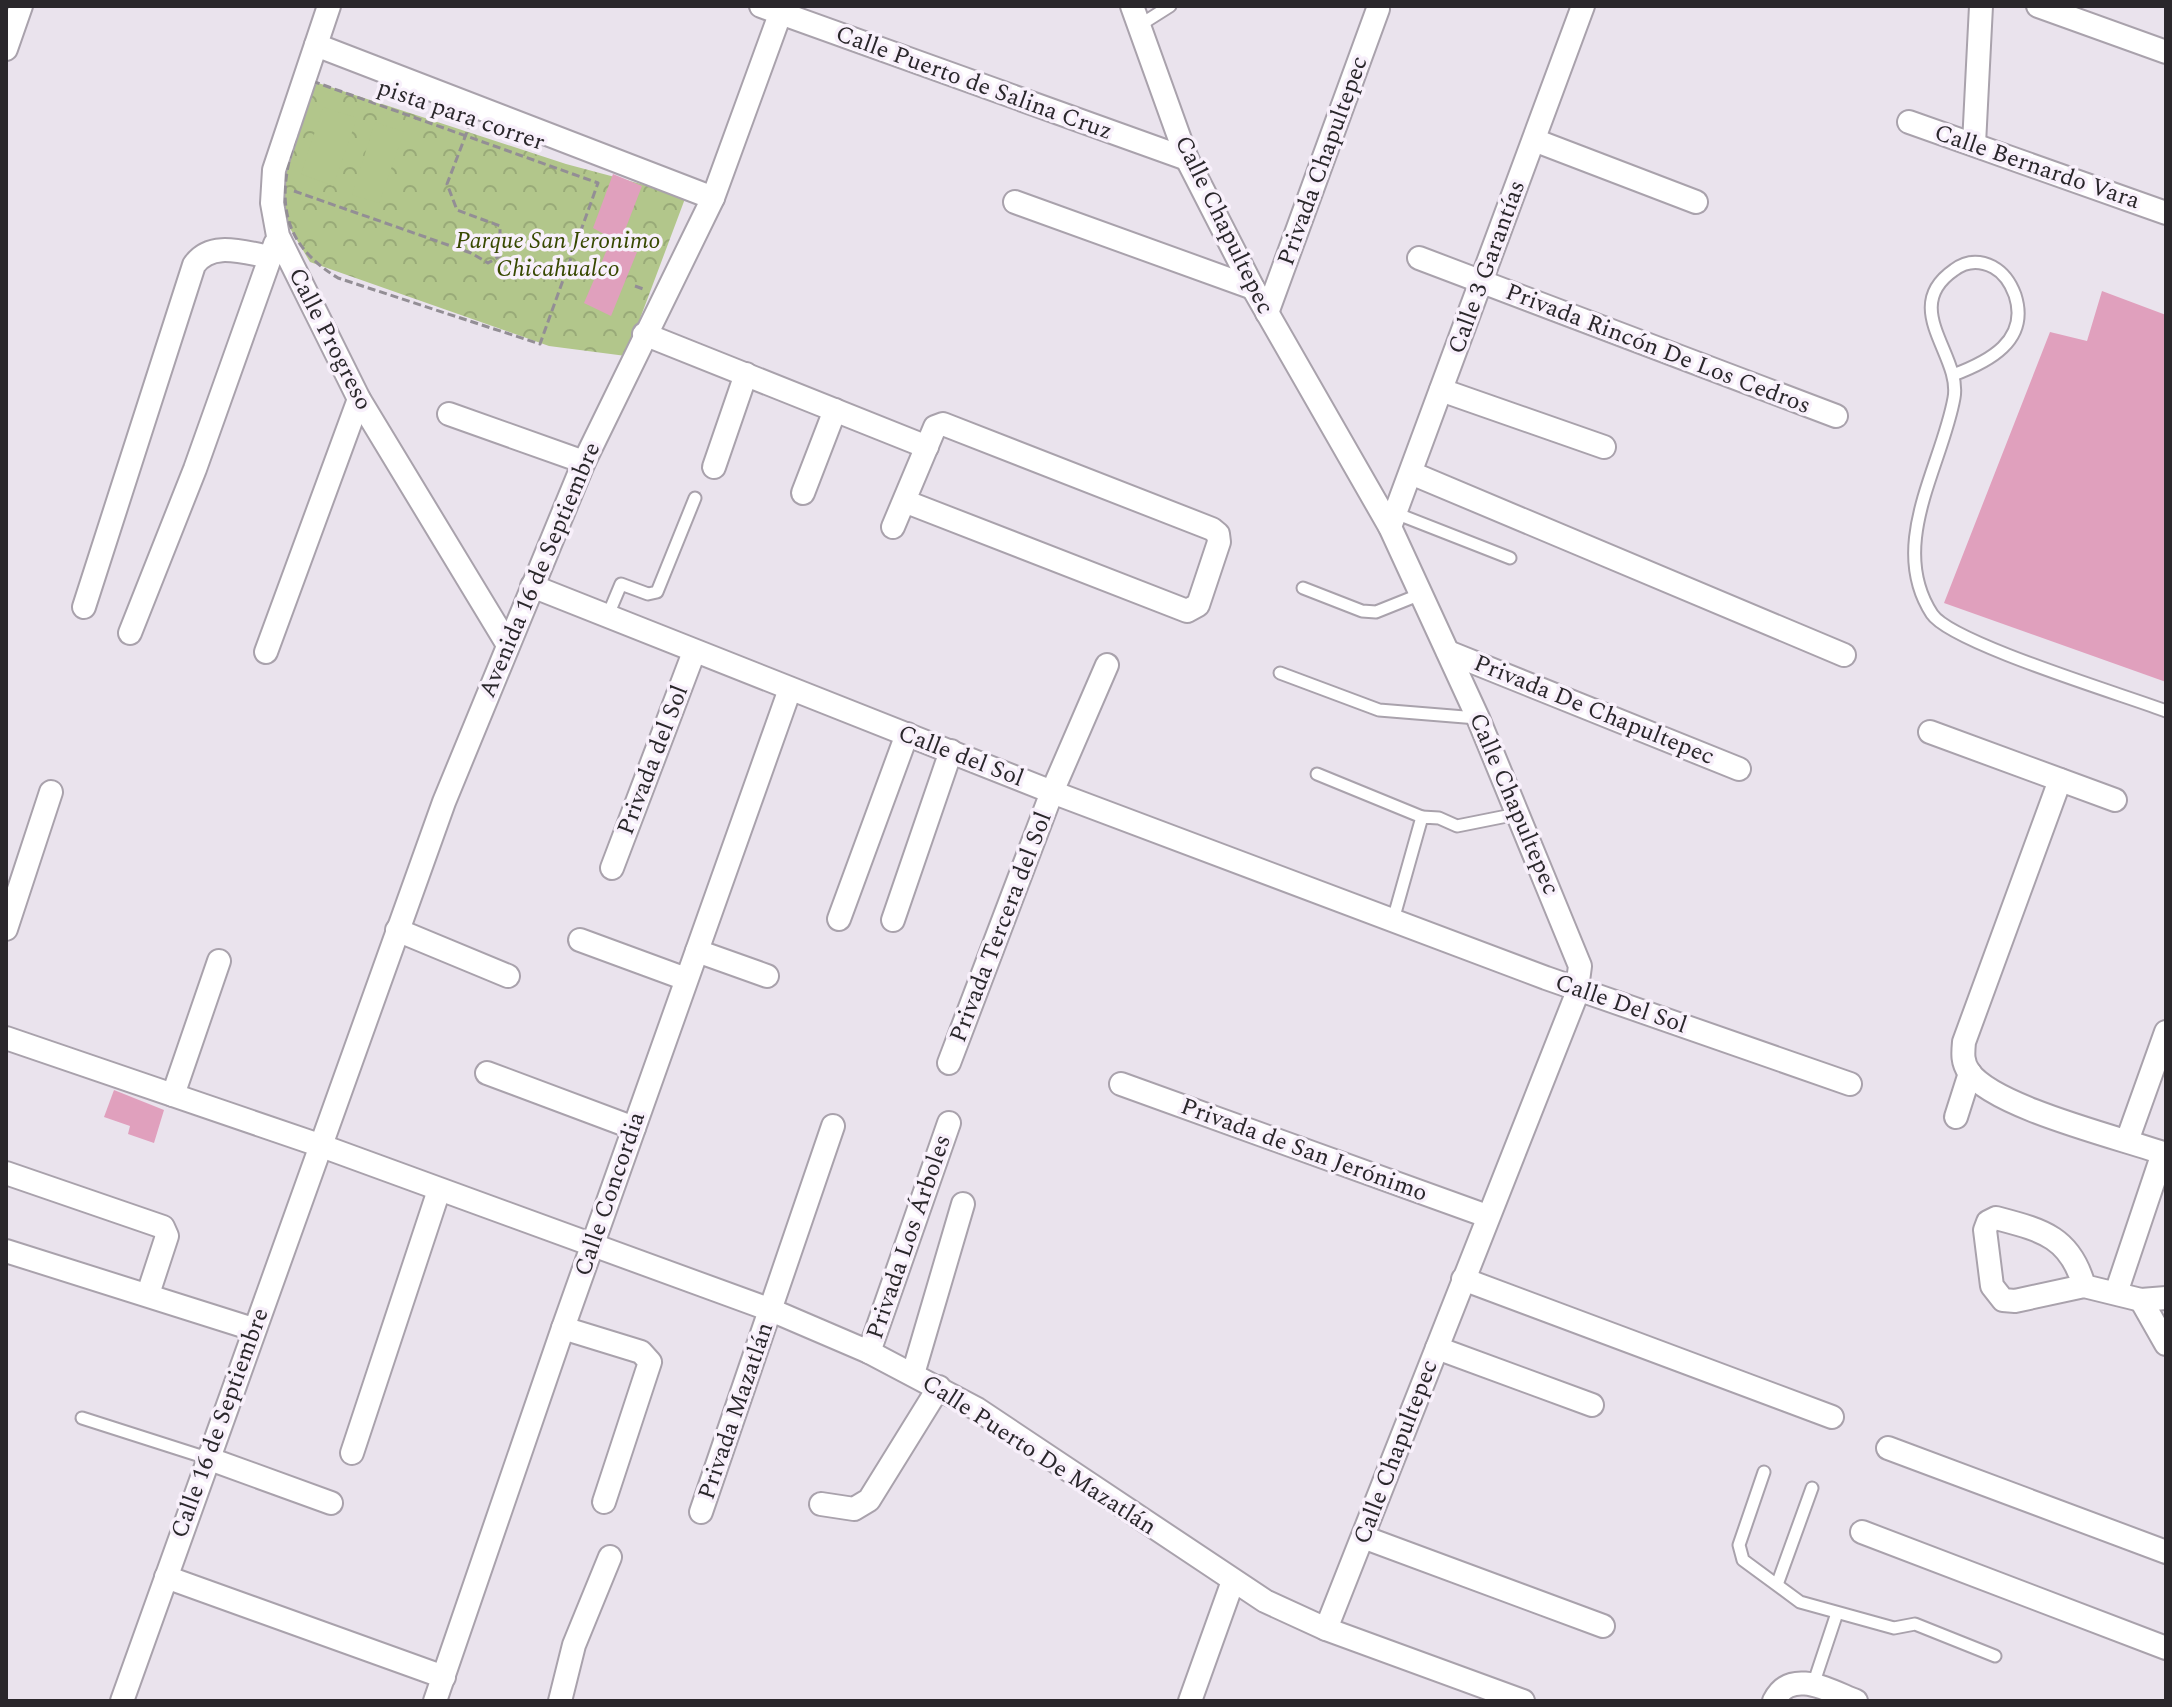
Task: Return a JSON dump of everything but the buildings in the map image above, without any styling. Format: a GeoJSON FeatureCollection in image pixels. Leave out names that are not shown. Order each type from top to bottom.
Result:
{"type":"FeatureCollection","features":[{"type":"Feature","properties":{"kind":"street"},"geometry":{"type":"LineString","coordinates":[[6,49],[21,6]]}},
{"type":"Feature","properties":{"kind":"street","name":"Calle Progreso"},"geometry":{"type":"LineString","coordinates":[[329,6],[272,203],[274,246],[359,399],[508,645]]}},
{"type":"Feature","properties":{"kind":"street","name":"Calle 3 Garantías"},"geometry":{"type":"LineString","coordinates":[[1392,520],[1583,6]]}},
{"type":"Feature","properties":{"kind":"street"},"geometry":{"type":"LineString","coordinates":[[1974,144],[1981,6]]}},
{"type":"Feature","properties":{"kind":"street"},"geometry":{"type":"LineString","coordinates":[[2038,6],[2166,52]]}},
{"type":"Feature","properties":{"kind":"street","name":"Calle Puerto de Salina Cruz"},"geometry":{"type":"LineString","coordinates":[[775,9],[1187,159]]}},
{"type":"Feature","properties":{"kind":"street","name":"Avenida 16 de Septiembre"},"geometry":{"type":"LineString","coordinates":[[319,1145],[397,930],[532,586],[584,462],[713,198],[775,9]]}},
{"type":"Feature","properties":{"kind":"street","name":"Privada Chapultepec"},"geometry":{"type":"LineString","coordinates":[[1267,313],[1378,9]]}},
{"type":"Feature","properties":{"kind":"street","name":"Calle Chapultepec"},"geometry":{"type":"LineString","coordinates":[[1136,16],[1187,159],[1267,313],[1392,520],[1580,966],[1578,989],[1326,1629]]}},
{"type":"Feature","properties":{"kind":"street"},"geometry":{"type":"LineString","coordinates":[[316,45],[713,198]]}},
{"type":"Feature","properties":{"kind":"street","name":"Calle Bernardo Vara"},"geometry":{"type":"LineString","coordinates":[[1909,122],[2166,213]]}},
{"type":"Feature","properties":{"kind":"street"},"geometry":{"type":"LineString","coordinates":[[1534,140],[1696,202]]}},
{"type":"Feature","properties":{"kind":"street"},"geometry":{"type":"LineString","coordinates":[[1015,202],[1253,288]]}},
{"type":"Feature","properties":{"kind":"street"},"geometry":{"type":"LineString","coordinates":[[84,607],[194,265],[209,250],[274,246],[195,469],[130,633]]}},
{"type":"Feature","properties":{"kind":"street","name":"Privada Rincón De Los Cedros"},"geometry":{"type":"LineString","coordinates":[[1419,258],[1836,416]]}},
{"type":"Feature","properties":{"kind":"street"},"geometry":{"type":"LineString","coordinates":[[644,334],[927,447]]}},
{"type":"Feature","properties":{"kind":"street"},"geometry":{"type":"LineString","coordinates":[[714,467],[746,374]]}},
{"type":"Feature","properties":{"kind":"street"},"geometry":{"type":"LineString","coordinates":[[1441,390],[1604,447]]}},
{"type":"Feature","properties":{"kind":"street"},"geometry":{"type":"LineString","coordinates":[[266,652],[359,399]]}},
{"type":"Feature","properties":{"kind":"street"},"geometry":{"type":"LineString","coordinates":[[803,493],[835,410]]}},
{"type":"Feature","properties":{"kind":"street"},"geometry":{"type":"LineString","coordinates":[[449,414],[584,462]]}},
{"type":"Feature","properties":{"kind":"street"},"geometry":{"type":"LineString","coordinates":[[893,527],[935,427],[947,425],[1212,529],[1218,534],[1219,542],[1198,605],[1187,611],[904,501]]}},
{"type":"Feature","properties":{"kind":"street"},"geometry":{"type":"LineString","coordinates":[[1411,473],[1844,655]]}},
{"type":"Feature","properties":{"kind":"street","name":"Calle del Sol"},"geometry":{"type":"LineString","coordinates":[[532,586],[1052,792],[1393,920]]}},
{"type":"Feature","properties":{"kind":"street","name":"Privada del Sol"},"geometry":{"type":"LineString","coordinates":[[612,868],[694,652]]}},
{"type":"Feature","properties":{"kind":"street","name":"Privada De Chapultepec"},"geometry":{"type":"LineString","coordinates":[[1448,652],[1739,769]]}},
{"type":"Feature","properties":{"kind":"street","name":"Privada Tercera del Sol"},"geometry":{"type":"LineString","coordinates":[[949,1063],[1052,792],[1107,665]]}},
{"type":"Feature","properties":{"kind":"street","name":"Calle Concordia"},"geometry":{"type":"LineString","coordinates":[[435,1701],[563,1328],[790,689]]}},
{"type":"Feature","properties":{"kind":"street"},"geometry":{"type":"LineString","coordinates":[[1930,732],[2115,800]]}},
{"type":"Feature","properties":{"kind":"street"},"geometry":{"type":"LineString","coordinates":[[839,919],[907,734]]}},
{"type":"Feature","properties":{"kind":"street"},"geometry":{"type":"LineString","coordinates":[[893,920],[951,751]]}},
{"type":"Feature","properties":{"kind":"street"},"geometry":{"type":"LineString","coordinates":[[2060,780],[1964,1042],[1963,1055],[1970,1073],[1992,1091],[2010,1100],[2165,1154],[2116,1293]]}},
{"type":"Feature","properties":{"kind":"street"},"geometry":{"type":"LineString","coordinates":[[6,929],[51,792]]}},
{"type":"Feature","properties":{"kind":"street","name":"Calle Del Sol"},"geometry":{"type":"LineString","coordinates":[[1393,920],[1578,989],[1850,1084]]}},
{"type":"Feature","properties":{"kind":"street"},"geometry":{"type":"LineString","coordinates":[[397,930],[508,976]]}},
{"type":"Feature","properties":{"kind":"street"},"geometry":{"type":"LineString","coordinates":[[580,940],[686,979]]}},
{"type":"Feature","properties":{"kind":"street"},"geometry":{"type":"LineString","coordinates":[[697,951],[767,976]]}},
{"type":"Feature","properties":{"kind":"street"},"geometry":{"type":"LineString","coordinates":[[173,1095],[219,961]]}},
{"type":"Feature","properties":{"kind":"street"},"geometry":{"type":"LineString","coordinates":[[2127,1141],[2166,1032]]}},
{"type":"Feature","properties":{"kind":"street","name":"Calle Puerto De Mazatlán"},"geometry":{"type":"LineString","coordinates":[[6,1038],[319,1145],[771,1310],[869,1352],[939,1387],[1233,1581],[1289,1614],[1523,1701]]}},
{"type":"Feature","properties":{"kind":"street"},"geometry":{"type":"LineString","coordinates":[[487,1073],[634,1128]]}},
{"type":"Feature","properties":{"kind":"street"},"geometry":{"type":"LineString","coordinates":[[1956,1117],[1970,1073]]}},
{"type":"Feature","properties":{"kind":"street","name":"Privada de San Jerónimo"},"geometry":{"type":"LineString","coordinates":[[1121,1084],[1487,1216]]}},
{"type":"Feature","properties":{"kind":"street","name":"Privada Los Árboles"},"geometry":{"type":"LineString","coordinates":[[869,1352],[949,1123]]}},
{"type":"Feature","properties":{"kind":"street","name":"Privada Mazatlán"},"geometry":{"type":"LineString","coordinates":[[701,1512],[833,1126]]}},
{"type":"Feature","properties":{"kind":"street","name":"Calle 16 de Septiembre"},"geometry":{"type":"LineString","coordinates":[[122,1701],[319,1145]]}},
{"type":"Feature","properties":{"kind":"street"},"geometry":{"type":"LineString","coordinates":[[6,1173],[166,1229],[167,1236],[148,1294]]}},
{"type":"Feature","properties":{"kind":"street"},"geometry":{"type":"LineString","coordinates":[[352,1453],[439,1190]]}},
{"type":"Feature","properties":{"kind":"street"},"geometry":{"type":"LineString","coordinates":[[913,1374],[963,1204]]}},
{"type":"Feature","properties":{"kind":"street"},"geometry":{"type":"LineString","coordinates":[[2084,1286],[2073,1257],[2054,1237],[1996,1218],[1988,1222],[1985,1230],[1992,1286],[1998,1296],[2015,1301],[2084,1286],[2141,1300],[2166,1298]]}},
{"type":"Feature","properties":{"kind":"street"},"geometry":{"type":"LineString","coordinates":[[6,1251],[253,1329]]}},
{"type":"Feature","properties":{"kind":"street"},"geometry":{"type":"LineString","coordinates":[[1463,1279],[1832,1417]]}},
{"type":"Feature","properties":{"kind":"street"},"geometry":{"type":"LineString","coordinates":[[2141,1300],[2166,1344]]}},
{"type":"Feature","properties":{"kind":"street"},"geometry":{"type":"LineString","coordinates":[[563,1328],[641,1352],[650,1362],[604,1502]]}},
{"type":"Feature","properties":{"kind":"street"},"geometry":{"type":"LineString","coordinates":[[1437,1348],[1592,1405]]}},
{"type":"Feature","properties":{"kind":"street"},"geometry":{"type":"LineString","coordinates":[[821,1504],[854,1509],[869,1500],[939,1387]]}},
{"type":"Feature","properties":{"kind":"street"},"geometry":{"type":"LineString","coordinates":[[1888,1448],[2166,1552]]}},
{"type":"Feature","properties":{"kind":"street"},"geometry":{"type":"LineString","coordinates":[[207,1458],[331,1503]]}},
{"type":"Feature","properties":{"kind":"street"},"geometry":{"type":"LineString","coordinates":[[1862,1532],[2166,1648]]}},
{"type":"Feature","properties":{"kind":"street"},"geometry":{"type":"LineString","coordinates":[[1363,1537],[1603,1626]]}},
{"type":"Feature","properties":{"kind":"street"},"geometry":{"type":"LineString","coordinates":[[560,1701],[574,1645],[610,1557]]}},
{"type":"Feature","properties":{"kind":"street"},"geometry":{"type":"LineString","coordinates":[[166,1577],[444,1677]]}},
{"type":"Feature","properties":{"kind":"street"},"geometry":{"type":"LineString","coordinates":[[1190,1701],[1233,1581]]}},
{"type":"Feature","properties":{"kind":"street"},"geometry":{"type":"LineString","coordinates":[[1774,1701],[1779,1691],[1793,1683],[1813,1685],[1856,1701]]}},
{"type":"Feature","properties":{"kind":"lane"},"geometry":{"type":"LineString","coordinates":[[1136,16],[1170,6]]}},
{"type":"Feature","properties":{"kind":"lane"},"geometry":{"type":"LineString","coordinates":[[1953,375],[1994,357],[2014,334],[2018,307],[2006,278],[1973,261],[1953,270],[1936,292],[1931,310],[1934,330],[1953,375],[1954,397],[1926,481],[1919,517],[1919,583],[1932,614],[1941,624],[1974,641],[2166,711]]}},
{"type":"Feature","properties":{"kind":"lane"},"geometry":{"type":"LineString","coordinates":[[608,615],[621,584],[648,594],[657,592],[695,498]]}},
{"type":"Feature","properties":{"kind":"lane"},"geometry":{"type":"LineString","coordinates":[[1392,520],[1510,558]]}},
{"type":"Feature","properties":{"kind":"lane"},"geometry":{"type":"LineString","coordinates":[[1303,588],[1362,611],[1376,612],[1421,594]]}},
{"type":"Feature","properties":{"kind":"lane"},"geometry":{"type":"LineString","coordinates":[[1280,673],[1379,710],[1478,718]]}},
{"type":"Feature","properties":{"kind":"lane"},"geometry":{"type":"LineString","coordinates":[[1317,774],[1422,817],[1439,818],[1457,826],[1517,814]]}},
{"type":"Feature","properties":{"kind":"lane"},"geometry":{"type":"LineString","coordinates":[[1393,920],[1422,817]]}},
{"type":"Feature","properties":{"kind":"lane"},"geometry":{"type":"LineString","coordinates":[[82,1418],[207,1458]]}},
{"type":"Feature","properties":{"kind":"lane"},"geometry":{"type":"LineString","coordinates":[[1764,1472],[1738,1550],[1743,1560],[1778,1582],[1800,1602],[1894,1628],[1915,1624],[1995,1656]]}},
{"type":"Feature","properties":{"kind":"lane"},"geometry":{"type":"LineString","coordinates":[[1778,1582],[1812,1488]]}},
{"type":"Feature","properties":{"kind":"lane"},"geometry":{"type":"LineString","coordinates":[[1813,1685],[1837,1613]]}},
{"type":"Feature","properties":{"kind":"path","name":"pista para correr"},"geometry":{"type":"LineString","coordinates":[[312,81],[467,138],[528,156],[598,183],[540,344],[338,278],[316,264],[288,225],[278,178],[312,81]]}},
{"type":"Feature","properties":{"kind":"path"},"geometry":{"type":"LineString","coordinates":[[278,178],[471,253],[488,263],[500,256],[500,226],[457,210],[447,184],[467,138],[474,106]]}},
{"type":"Feature","properties":{"kind":"green space","name":"Parque San Jeronimo Chicahualco"},"geometry":{"type":"Polygon","coordinates":[[[312,81],[566,164],[686,196],[626,356],[549,346],[310,262],[288,225],[280,192],[312,81]]]}},
{"type":"Feature","properties":{"kind":"green space"},"geometry":{"type":"Polygon","coordinates":[[[323,107],[357,118],[333,186],[301,174],[323,107]]]}},
{"type":"Feature","properties":{"kind":"green space"},"geometry":{"type":"Polygon","coordinates":[[[375,122],[404,132],[379,203],[352,195],[375,122]]]}}]}
